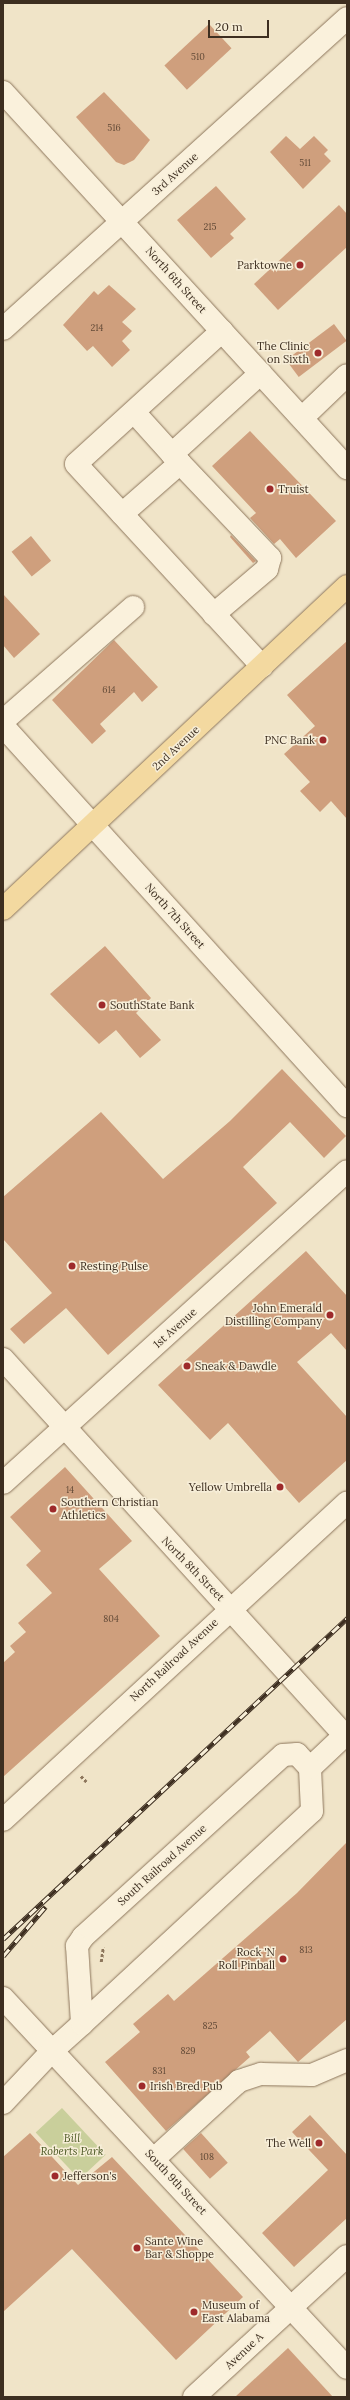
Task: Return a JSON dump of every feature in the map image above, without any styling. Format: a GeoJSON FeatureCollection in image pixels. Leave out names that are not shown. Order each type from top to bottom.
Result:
{"type":"FeatureCollection","features":[{"type":"Feature","properties":{"kind":"main road","name":"2nd Avenue"},"geometry":{"type":"LineString","coordinates":[[3,909],[94,826],[347,586]]}},
{"type":"Feature","properties":{"kind":"street","name":"3rd Avenue"},"geometry":{"type":"LineString","coordinates":[[3,329],[347,18]]}},
{"type":"Feature","properties":{"kind":"street","name":"North 6th Street"},"geometry":{"type":"LineString","coordinates":[[3,92],[123,221],[347,468]]}},
{"type":"Feature","properties":{"kind":"street"},"geometry":{"type":"LineString","coordinates":[[222,331],[76,464],[262,666]]}},
{"type":"Feature","properties":{"kind":"street"},"geometry":{"type":"LineString","coordinates":[[122,514],[261,373]]}},
{"type":"Feature","properties":{"kind":"street"},"geometry":{"type":"LineString","coordinates":[[302,418],[346,380]]}},
{"type":"Feature","properties":{"kind":"street"},"geometry":{"type":"LineString","coordinates":[[134,412],[270,558],[267,570],[214,614]]}},
{"type":"Feature","properties":{"kind":"street"},"geometry":{"type":"LineString","coordinates":[[3,721],[133,607]]}},
{"type":"Feature","properties":{"kind":"street","name":"North 7th Street"},"geometry":{"type":"LineString","coordinates":[[3,726],[347,1106]]}},
{"type":"Feature","properties":{"kind":"street","name":"1st Avenue"},"geometry":{"type":"LineString","coordinates":[[3,1483],[66,1428],[347,1171]]}},
{"type":"Feature","properties":{"kind":"street","name":"North 8th Street"},"geometry":{"type":"LineString","coordinates":[[3,1359],[66,1428],[147,1522],[231,1608],[346,1735]]}},
{"type":"Feature","properties":{"kind":"street","name":"North Railroad Avenue"},"geometry":{"type":"LineString","coordinates":[[3,1820],[231,1608],[347,1503]]}},
{"type":"Feature","properties":{"kind":"street"},"geometry":{"type":"LineString","coordinates":[[3,2103],[52,2051],[312,1811],[310,1768],[346,1735]]}},
{"type":"Feature","properties":{"kind":"street","name":"South Railroad Avenue"},"geometry":{"type":"LineString","coordinates":[[82,2024],[77,1946],[83,1937],[283,1755],[297,1754],[310,1768]]}},
{"type":"Feature","properties":{"kind":"street","name":"South 9th Street"},"geometry":{"type":"LineString","coordinates":[[3,1998],[292,2307],[347,2368]]}},
{"type":"Feature","properties":{"kind":"street"},"geometry":{"type":"LineString","coordinates":[[154,2159],[239,2081],[261,2074],[312,2075],[347,2060]]}},
{"type":"Feature","properties":{"kind":"street","name":"Avenue A"},"geometry":{"type":"LineString","coordinates":[[194,2397],[347,2256]]}},
{"type":"Feature","properties":{"kind":"path"},"geometry":{"type":"LineString","coordinates":[[100,1968],[104,1943]]}},
{"type":"Feature","properties":{"kind":"green space","name":"Bill Roberts Park"},"geometry":{"type":"Polygon","coordinates":[[[62,2108],[106,2155],[79,2179],[36,2133],[62,2108]]]}},
{"type":"Feature","properties":{"kind":"building"},"geometry":{"type":"Polygon","coordinates":[[[209,24],[232,48],[187,90],[164,66],[209,24]]]}},
{"type":"Feature","properties":{"kind":"building"},"geometry":{"type":"Polygon","coordinates":[[[104,92],[150,140],[134,160],[124,165],[116,162],[76,117],[104,92]]]}},
{"type":"Feature","properties":{"kind":"building"},"geometry":{"type":"Polygon","coordinates":[[[286,136],[300,149],[314,136],[328,150],[324,154],[331,161],[303,189],[270,152],[286,136]]]}},
{"type":"Feature","properties":{"kind":"building"},"geometry":{"type":"Polygon","coordinates":[[[216,186],[246,219],[230,234],[234,238],[211,258],[177,220],[216,186]]]}},
{"type":"Feature","properties":{"kind":"building","name":"Parktowne"},"geometry":{"type":"Polygon","coordinates":[[[339,205],[347,214],[347,247],[278,310],[254,284],[339,205]]]}},
{"type":"Feature","properties":{"kind":"building"},"geometry":{"type":"Polygon","coordinates":[[[109,285],[136,309],[122,322],[132,331],[122,341],[130,350],[112,367],[93,346],[87,351],[63,325],[94,291],[98,295],[109,285]]]}},
{"type":"Feature","properties":{"kind":"building","name":"The Clinic on Sixth"},"geometry":{"type":"Polygon","coordinates":[[[334,324],[347,341],[299,377],[286,360],[334,324]]]}},
{"type":"Feature","properties":{"kind":"building","name":"Truist"},"geometry":{"type":"Polygon","coordinates":[[[250,431],[336,521],[296,558],[280,539],[274,544],[250,518],[256,513],[212,466],[250,431]]]}},
{"type":"Feature","properties":{"kind":"building"},"geometry":{"type":"Polygon","coordinates":[[[231,535],[256,561],[253,563],[230,537],[231,535]]]}},
{"type":"Feature","properties":{"kind":"building"},"geometry":{"type":"Polygon","coordinates":[[[31,536],[51,561],[32,577],[12,552],[31,536]]]}},
{"type":"Feature","properties":{"kind":"building"},"geometry":{"type":"Polygon","coordinates":[[[3,594],[40,634],[14,658],[3,645],[3,594]]]}},
{"type":"Feature","properties":{"kind":"building"},"geometry":{"type":"Polygon","coordinates":[[[114,640],[158,687],[142,702],[134,692],[100,724],[106,731],[92,744],[52,700],[114,640]]]}},
{"type":"Feature","properties":{"kind":"building","name":"PNC Bank"},"geometry":{"type":"Polygon","coordinates":[[[347,641],[347,819],[331,801],[320,812],[300,791],[310,782],[284,754],[315,726],[287,695],[347,641]]]}},
{"type":"Feature","properties":{"kind":"building","name":"SouthState Bank"},"geometry":{"type":"Polygon","coordinates":[[[105,946],[151,998],[136,1013],[161,1040],[140,1058],[116,1030],[99,1044],[50,994],[105,946]]]}},
{"type":"Feature","properties":{"kind":"building"},"geometry":{"type":"Polygon","coordinates":[[[282,1069],[346,1136],[324,1158],[290,1122],[243,1167],[277,1203],[108,1355],[66,1308],[24,1344],[10,1329],[52,1293],[3,1239],[3,1197],[101,1112],[163,1179],[230,1121],[282,1069]]]}},
{"type":"Feature","properties":{"kind":"building"},"geometry":{"type":"Polygon","coordinates":[[[306,1251],[347,1296],[347,1351],[331,1333],[297,1362],[347,1417],[347,1460],[299,1503],[228,1423],[210,1440],[158,1385],[306,1251]]]}},
{"type":"Feature","properties":{"kind":"building"},"geometry":{"type":"Polygon","coordinates":[[[65,1467],[132,1541],[99,1569],[160,1636],[3,1777],[3,1663],[15,1652],[10,1646],[26,1632],[18,1623],[52,1593],[26,1565],[41,1551],[10,1517],[65,1467]]]}},
{"type":"Feature","properties":{"kind":"building"},"geometry":{"type":"Polygon","coordinates":[[[347,1842],[347,2019],[298,2062],[270,2031],[246,2052],[250,2057],[166,2131],[105,2062],[140,2032],[133,2024],[168,1994],[174,2001],[297,1893],[347,1842]]]}},
{"type":"Feature","properties":{"kind":"building"},"geometry":{"type":"Polygon","coordinates":[[[310,2115],[347,2155],[347,2218],[294,2267],[262,2233],[328,2170],[292,2132],[310,2115]]]}},
{"type":"Feature","properties":{"kind":"building"},"geometry":{"type":"Polygon","coordinates":[[[30,2133],[78,2185],[112,2157],[243,2297],[176,2360],[72,2249],[3,2312],[3,2157],[30,2133]]]}},
{"type":"Feature","properties":{"kind":"building"},"geometry":{"type":"Polygon","coordinates":[[[201,2133],[228,2163],[210,2179],[183,2149],[201,2133]]]}},
{"type":"Feature","properties":{"kind":"building"},"geometry":{"type":"Polygon","coordinates":[[[288,2348],[333,2397],[235,2397],[288,2348]]]}},
{"type":"Feature","properties":{"kind":"railway"},"geometry":{"type":"LineString","coordinates":[[3,1939],[347,1618]]}},
{"type":"Feature","properties":{"kind":"railway"},"geometry":{"type":"LineString","coordinates":[[3,1956],[45,1907]]}},
{"type":"Feature","properties":{"kind":"place","name":"Parktowne"},"geometry":{"type":"Point","coordinates":[300,265]}},
{"type":"Feature","properties":{"kind":"place","name":"The Clinic on Sixth"},"geometry":{"type":"Point","coordinates":[318,353]}},
{"type":"Feature","properties":{"kind":"place","name":"Truist"},"geometry":{"type":"Point","coordinates":[270,489]}},
{"type":"Feature","properties":{"kind":"place","name":"PNC Bank"},"geometry":{"type":"Point","coordinates":[323,740]}},
{"type":"Feature","properties":{"kind":"place","name":"SouthState Bank"},"geometry":{"type":"Point","coordinates":[102,1005]}},
{"type":"Feature","properties":{"kind":"place","name":"Resting Pulse"},"geometry":{"type":"Point","coordinates":[72,1266]}},
{"type":"Feature","properties":{"kind":"place","name":"John Emerald Distilling Company"},"geometry":{"type":"Point","coordinates":[330,1315]}},
{"type":"Feature","properties":{"kind":"place","name":"Sneak & Dawdle"},"geometry":{"type":"Point","coordinates":[187,1366]}},
{"type":"Feature","properties":{"kind":"place","name":"Yellow Umbrella"},"geometry":{"type":"Point","coordinates":[280,1487]}},
{"type":"Feature","properties":{"kind":"place","name":"Southern Christian Athletics"},"geometry":{"type":"Point","coordinates":[53,1509]}},
{"type":"Feature","properties":{"kind":"place","name":"Rock 'N Roll Pinball"},"geometry":{"type":"Point","coordinates":[283,1959]}},
{"type":"Feature","properties":{"kind":"place","name":"Irish Bred Pub"},"geometry":{"type":"Point","coordinates":[142,2086]}},
{"type":"Feature","properties":{"kind":"place","name":"The Well"},"geometry":{"type":"Point","coordinates":[319,2143]}},
{"type":"Feature","properties":{"kind":"place","name":"Jefferson's"},"geometry":{"type":"Point","coordinates":[55,2176]}},
{"type":"Feature","properties":{"kind":"place","name":"Sante Wine Bar & Shoppe"},"geometry":{"type":"Point","coordinates":[137,2248]}},
{"type":"Feature","properties":{"kind":"place","name":"Museum of East Alabama"},"geometry":{"type":"Point","coordinates":[194,2312]}}]}
